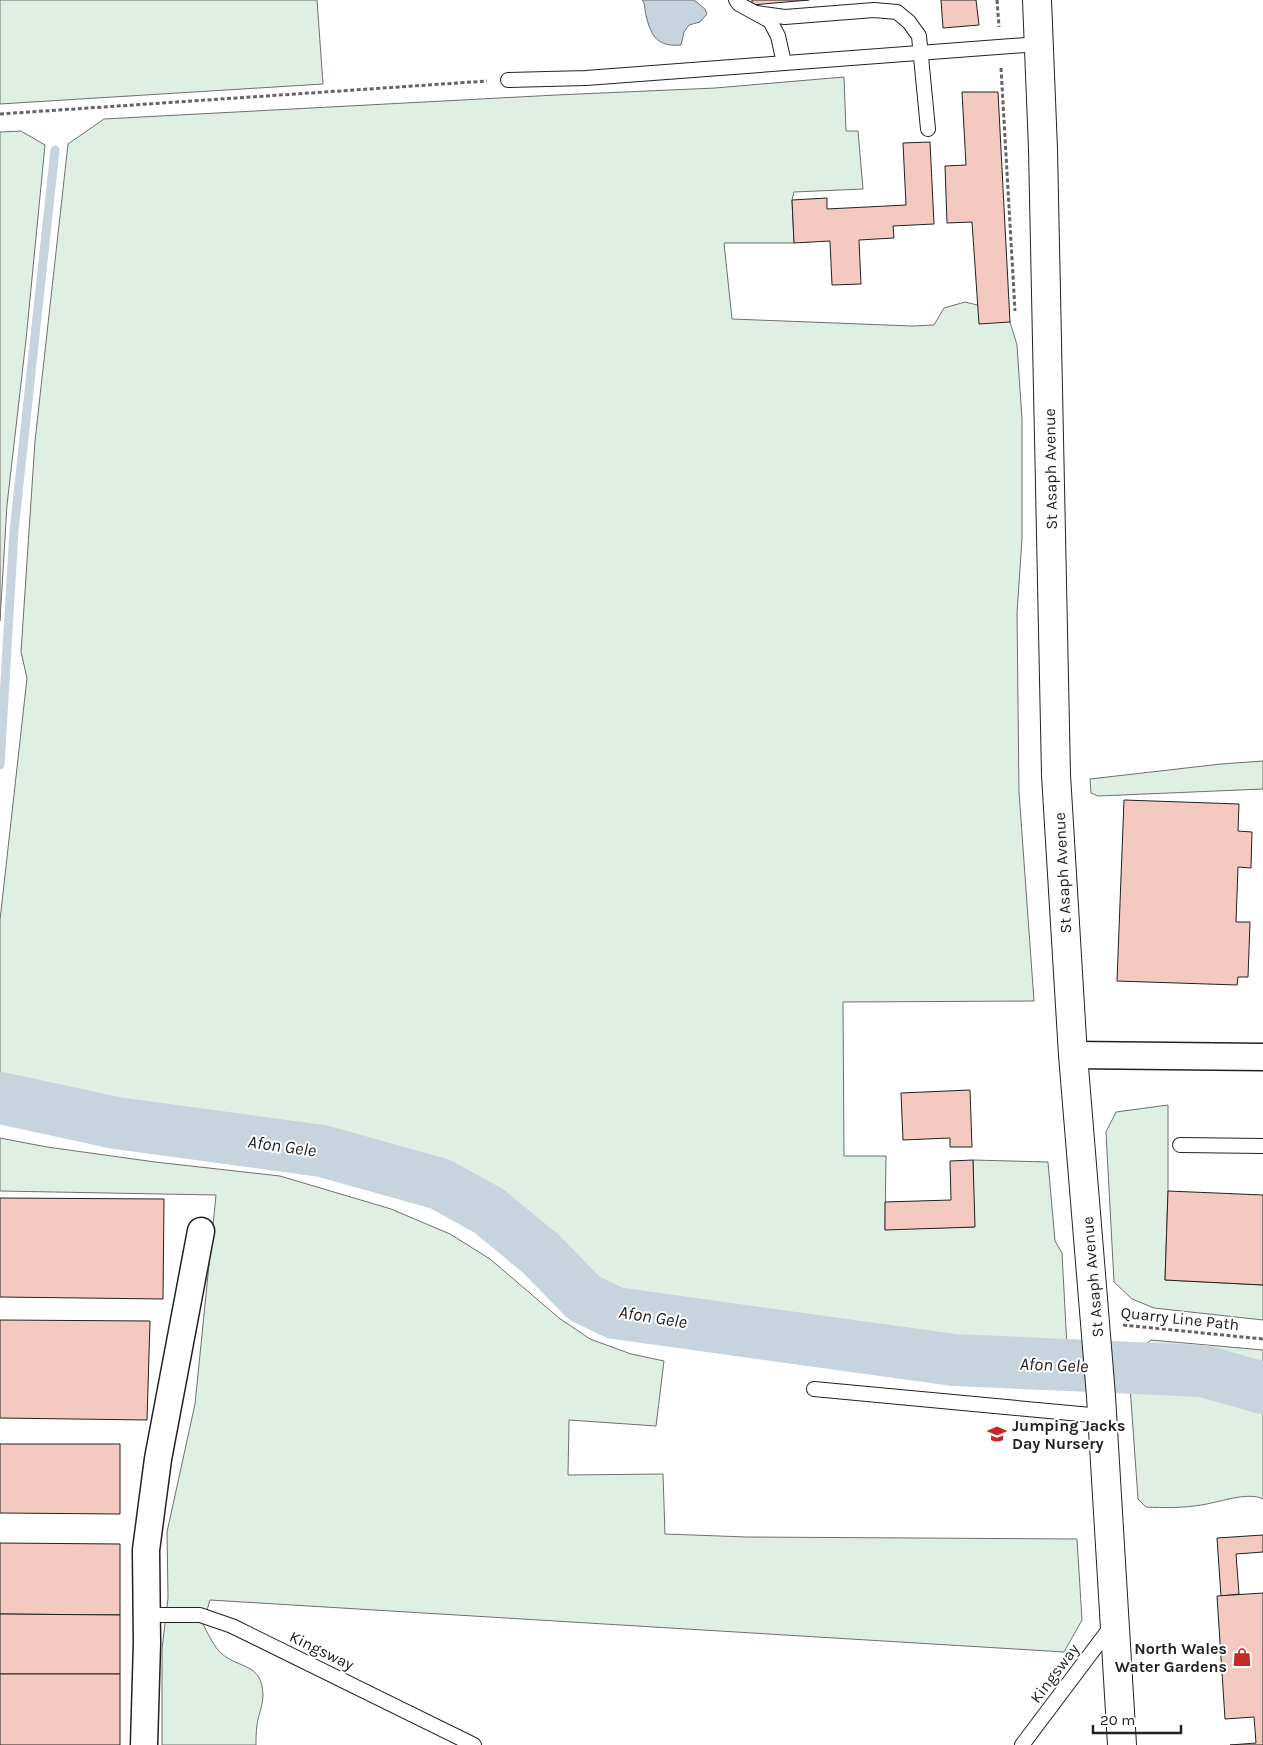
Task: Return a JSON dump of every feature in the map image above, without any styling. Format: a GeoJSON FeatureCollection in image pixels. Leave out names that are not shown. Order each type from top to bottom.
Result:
{"type":"FeatureCollection","features":[{"type":"Feature","properties":{"kind":"street","name":"St Asaph Avenue"},"geometry":{"type":"LineString","coordinates":[[1037,0],[1044,149],[1056,775],[1073,1054],[1102,1406],[1122,1745]]}},
{"type":"Feature","properties":{"kind":"street"},"geometry":{"type":"LineString","coordinates":[[1073,1054],[1263,1057]]}},
{"type":"Feature","properties":{"kind":"street"},"geometry":{"type":"LineString","coordinates":[[144,1745],[147,1614],[146,1550],[156,1477],[201,1231]]}},
{"type":"Feature","properties":{"kind":"lane"},"geometry":{"type":"LineString","coordinates":[[736,0],[739,4],[770,21],[778,36],[784,63]]}},
{"type":"Feature","properties":{"kind":"lane"},"geometry":{"type":"LineString","coordinates":[[756,13],[785,18],[874,10],[897,12],[909,22],[919,36],[928,130]]}},
{"type":"Feature","properties":{"kind":"lane"},"geometry":{"type":"LineString","coordinates":[[508,80],[586,78],[1039,44]]}},
{"type":"Feature","properties":{"kind":"lane"},"geometry":{"type":"LineString","coordinates":[[1180,1145],[1263,1146]]}},
{"type":"Feature","properties":{"kind":"lane"},"geometry":{"type":"LineString","coordinates":[[814,1389],[1102,1406]]}},
{"type":"Feature","properties":{"kind":"lane","name":"Kingsway"},"geometry":{"type":"LineString","coordinates":[[147,1614],[200,1615],[232,1626],[474,1745]]}},
{"type":"Feature","properties":{"kind":"lane","name":"Kingsway"},"geometry":{"type":"LineString","coordinates":[[1022,1745],[1115,1621]]}},
{"type":"Feature","properties":{"kind":"path"},"geometry":{"type":"LineString","coordinates":[[0,114],[508,80]]}},
{"type":"Feature","properties":{"kind":"path","name":"Quarry Line Path"},"geometry":{"type":"LineString","coordinates":[[1095,1322],[1263,1340]]}},
{"type":"Feature","properties":{"kind":"green space"},"geometry":{"type":"Polygon","coordinates":[[[0,0],[317,0],[323,84],[0,104],[0,0]]]}},
{"type":"Feature","properties":{"kind":"green space"},"geometry":{"type":"Polygon","coordinates":[[[844,77],[846,131],[858,131],[863,189],[794,192],[792,200],[794,243],[724,243],[732,319],[912,326],[934,325],[944,308],[965,302],[990,308],[1010,322],[1017,345],[1022,419],[1022,539],[1017,613],[1019,792],[1034,1001],[843,1002],[844,1156],[886,1156],[885,1229],[974,1227],[973,1160],[1048,1162],[1055,1241],[1062,1253],[1067,1347],[992,1354],[957,1351],[641,1307],[615,1301],[588,1288],[575,1274],[516,1224],[480,1198],[451,1184],[314,1144],[238,1132],[155,1124],[0,1092],[0,920],[27,678],[21,652],[35,441],[68,144],[104,119],[715,88],[844,77]]]}},
{"type":"Feature","properties":{"kind":"green space"},"geometry":{"type":"Polygon","coordinates":[[[21,131],[45,145],[26,340],[7,505],[0,621],[0,132],[21,131]]]}},
{"type":"Feature","properties":{"kind":"green space"},"geometry":{"type":"Polygon","coordinates":[[[1263,761],[1263,789],[1098,796],[1091,793],[1090,779],[1263,761]]]}},
{"type":"Feature","properties":{"kind":"green space"},"geometry":{"type":"Polygon","coordinates":[[[1168,1105],[1165,1280],[1263,1285],[1263,1320],[1154,1308],[1132,1299],[1114,1282],[1106,1132],[1116,1112],[1168,1105]]]}},
{"type":"Feature","properties":{"kind":"green space"},"geometry":{"type":"Polygon","coordinates":[[[0,1138],[47,1147],[155,1162],[280,1176],[391,1209],[450,1234],[490,1259],[559,1318],[590,1339],[631,1354],[664,1361],[656,1426],[569,1420],[568,1475],[663,1474],[665,1534],[747,1537],[1077,1539],[1082,1620],[1064,1652],[210,1600],[203,1624],[211,1640],[222,1654],[254,1672],[259,1677],[262,1685],[263,1699],[257,1725],[256,1745],[162,1745],[162,1649],[168,1598],[167,1532],[195,1404],[216,1195],[0,1191],[0,1138]]]}},
{"type":"Feature","properties":{"kind":"green space"},"geometry":{"type":"Polygon","coordinates":[[[1151,1340],[1263,1350],[1263,1499],[1249,1496],[1208,1504],[1167,1508],[1146,1507],[1138,1499],[1130,1386],[1134,1353],[1151,1340]]]}},
{"type":"Feature","properties":{"kind":"shaded area"},"geometry":{"type":"Polygon","coordinates":[[[642,0],[694,0],[705,9],[707,14],[700,22],[689,25],[684,32],[681,45],[667,44],[661,42],[653,35],[642,0]]]}},
{"type":"Feature","properties":{"kind":"building"},"geometry":{"type":"Polygon","coordinates":[[[752,0],[809,0],[752,5],[752,0]]]}},
{"type":"Feature","properties":{"kind":"building"},"geometry":{"type":"Polygon","coordinates":[[[941,0],[976,0],[979,25],[943,28],[941,0]]]}},
{"type":"Feature","properties":{"kind":"building"},"geometry":{"type":"Polygon","coordinates":[[[962,92],[998,92],[1010,322],[979,324],[972,222],[947,223],[945,166],[966,165],[962,92]]]}},
{"type":"Feature","properties":{"kind":"building"},"geometry":{"type":"Polygon","coordinates":[[[930,142],[934,224],[893,226],[894,238],[859,240],[861,284],[832,285],[830,241],[794,243],[792,200],[827,198],[827,209],[906,205],[903,143],[930,142]]]}},
{"type":"Feature","properties":{"kind":"building"},"geometry":{"type":"Polygon","coordinates":[[[1124,800],[1239,804],[1238,831],[1252,832],[1251,868],[1238,867],[1236,922],[1250,922],[1248,977],[1238,977],[1237,985],[1117,981],[1124,800]]]}},
{"type":"Feature","properties":{"kind":"building"},"geometry":{"type":"Polygon","coordinates":[[[970,1090],[972,1147],[950,1147],[950,1138],[903,1140],[901,1093],[970,1090]]]}},
{"type":"Feature","properties":{"kind":"building"},"geometry":{"type":"Polygon","coordinates":[[[973,1160],[975,1227],[885,1230],[885,1202],[951,1200],[950,1161],[973,1160]]]}},
{"type":"Feature","properties":{"kind":"building"},"geometry":{"type":"Polygon","coordinates":[[[1168,1191],[1263,1195],[1263,1285],[1165,1280],[1168,1191]]]}},
{"type":"Feature","properties":{"kind":"building"},"geometry":{"type":"Polygon","coordinates":[[[0,1198],[164,1199],[163,1299],[0,1297],[0,1198]]]}},
{"type":"Feature","properties":{"kind":"building"},"geometry":{"type":"Polygon","coordinates":[[[0,1320],[150,1321],[147,1420],[0,1418],[0,1320]]]}},
{"type":"Feature","properties":{"kind":"building"},"geometry":{"type":"Polygon","coordinates":[[[0,1444],[120,1444],[120,1514],[0,1513],[0,1444]]]}},
{"type":"Feature","properties":{"kind":"building"},"geometry":{"type":"Polygon","coordinates":[[[1263,1535],[1263,1552],[1236,1554],[1239,1594],[1221,1596],[1217,1538],[1263,1535]]]}},
{"type":"Feature","properties":{"kind":"building"},"geometry":{"type":"Polygon","coordinates":[[[0,1543],[120,1544],[120,1615],[0,1614],[0,1543]]]}},
{"type":"Feature","properties":{"kind":"building","name":"North Wales Water Gardens"},"geometry":{"type":"Polygon","coordinates":[[[1263,1593],[1263,1745],[1230,1745],[1256,1743],[1254,1717],[1225,1719],[1217,1596],[1263,1593]]]}},
{"type":"Feature","properties":{"kind":"building"},"geometry":{"type":"Polygon","coordinates":[[[0,1614],[120,1615],[120,1674],[0,1674],[0,1614]]]}},
{"type":"Feature","properties":{"kind":"building"},"geometry":{"type":"Polygon","coordinates":[[[0,1674],[120,1674],[120,1745],[0,1745],[0,1674]]]}},
{"type":"Feature","properties":{"kind":"waterway"},"geometry":{"type":"LineString","coordinates":[[0,765],[14,531],[55,150]]}},
{"type":"Feature","properties":{"kind":"waterway","name":"Afon Gele"},"geometry":{"type":"LineString","coordinates":[[0,1098],[116,1123],[322,1151],[440,1184],[489,1211],[541,1254],[584,1298],[615,1313],[954,1360],[1203,1371],[1263,1388]]}},
{"type":"Feature","properties":{"kind":"place","name":"Jumping Jacks Day Nursery"},"geometry":{"type":"Point","coordinates":[997,1434]}},
{"type":"Feature","properties":{"kind":"place","name":"North Wales Water Gardens"},"geometry":{"type":"Point","coordinates":[1242,1657]}}]}
